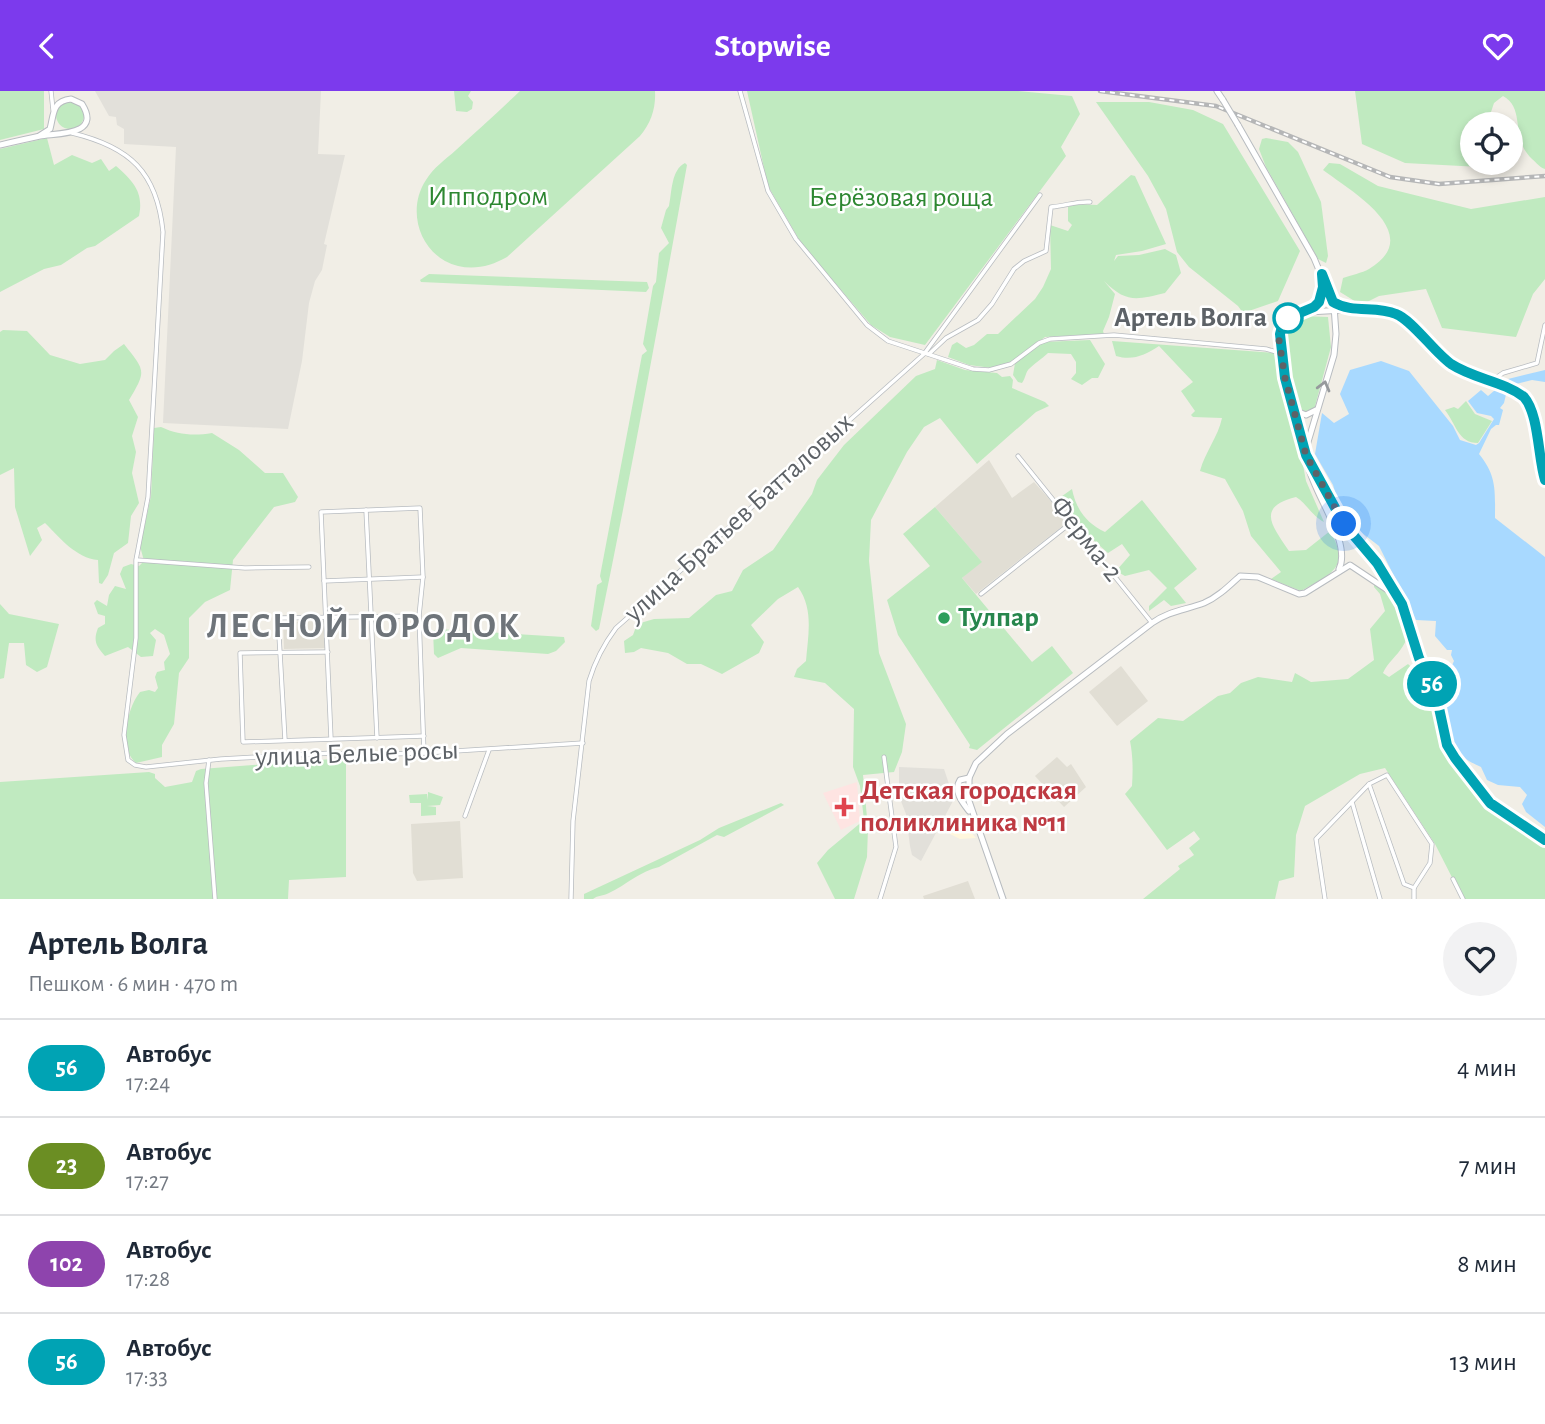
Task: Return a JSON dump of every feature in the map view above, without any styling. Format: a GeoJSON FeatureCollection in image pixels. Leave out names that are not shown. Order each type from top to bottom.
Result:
{"type":"FeatureCollection","features":[{"type":"Feature","properties":{"kind":"street"},"geometry":{"type":"LineString","coordinates":[[51,91],[54,97],[82,104],[86,116],[84,130],[89,139]]}},
{"type":"Feature","properties":{"kind":"street"},"geometry":{"type":"LineString","coordinates":[[39,136],[50,129],[53,111],[51,91]]}},
{"type":"Feature","properties":{"kind":"street"},"geometry":{"type":"LineString","coordinates":[[740,91],[768,191],[800,246],[867,325],[888,341],[973,369],[989,370],[1011,364],[1039,343],[1050,339],[1114,335],[1266,349],[1274,348],[1279,340]]}},
{"type":"Feature","properties":{"kind":"street"},"geometry":{"type":"LineString","coordinates":[[1217,91],[1322,274],[1335,310],[1334,355],[1306,454],[1344,524],[1377,563],[1402,604],[1419,658],[1436,694],[1444,736],[1451,752],[1490,803],[1545,840]]}},
{"type":"Feature","properties":{"kind":"street"},"geometry":{"type":"LineString","coordinates":[[53,111],[65,100]]}},
{"type":"Feature","properties":{"kind":"street"},"geometry":{"type":"LineString","coordinates":[[52,118],[58,130],[125,153],[142,170],[149,182],[162,219],[161,283],[148,497],[136,560],[245,568],[309,567]]}},
{"type":"Feature","properties":{"kind":"street"},"geometry":{"type":"LineString","coordinates":[[0,145],[39,136],[70,133],[84,124]]}},
{"type":"Feature","properties":{"kind":"street","name":"улица Братьев Батталовых"},"geometry":{"type":"LineString","coordinates":[[571,899],[573,821],[589,681],[593,666],[616,628],[927,354],[1040,195]]}},
{"type":"Feature","properties":{"kind":"street"},"geometry":{"type":"LineString","coordinates":[[927,354],[946,338],[978,320],[992,304],[1014,269],[1046,251],[1051,207],[1066,206],[1075,201],[1090,202]]}},
{"type":"Feature","properties":{"kind":"street"},"geometry":{"type":"LineString","coordinates":[[1322,274],[1323,287],[1319,302],[1285,320],[1279,340],[1313,485],[1341,544],[1343,555],[1338,571]]}},
{"type":"Feature","properties":{"kind":"street"},"geometry":{"type":"LineString","coordinates":[[1333,302],[1353,310]]}},
{"type":"Feature","properties":{"kind":"street"},"geometry":{"type":"LineString","coordinates":[[1302,312],[1353,310],[1398,314],[1448,362],[1520,394],[1529,403],[1542,451],[1545,481]]}},
{"type":"Feature","properties":{"kind":"street"},"geometry":{"type":"LineString","coordinates":[[1490,382],[1503,373],[1537,363],[1545,325]]}},
{"type":"Feature","properties":{"kind":"street"},"geometry":{"type":"LineString","coordinates":[[1266,349],[1281,355]]}},
{"type":"Feature","properties":{"kind":"street"},"geometry":{"type":"LineString","coordinates":[[1294,410],[1307,415],[1318,410]]}},
{"type":"Feature","properties":{"kind":"street","name":"Ферма-2"},"geometry":{"type":"LineString","coordinates":[[1018,456],[1152,623]]}},
{"type":"Feature","properties":{"kind":"street"},"geometry":{"type":"LineString","coordinates":[[331,739],[321,512],[420,508],[423,577],[419,616],[424,753]]}},
{"type":"Feature","properties":{"kind":"street"},"geometry":{"type":"LineString","coordinates":[[366,510],[377,738]]}},
{"type":"Feature","properties":{"kind":"street"},"geometry":{"type":"LineString","coordinates":[[981,594],[1072,522]]}},
{"type":"Feature","properties":{"kind":"street","name":"улица Белые росы"},"geometry":{"type":"LineString","coordinates":[[136,560],[136,638],[124,735],[126,757],[132,763],[146,767],[209,760],[333,753],[424,753],[583,743]]}},
{"type":"Feature","properties":{"kind":"street"},"geometry":{"type":"LineString","coordinates":[[1003,899],[971,813],[967,788],[968,778],[975,764],[1007,734],[1152,623],[1168,613],[1204,603],[1219,595],[1240,576],[1258,577],[1298,594],[1305,593],[1350,565],[1395,595],[1402,604]]}},
{"type":"Feature","properties":{"kind":"street"},"geometry":{"type":"LineString","coordinates":[[324,581],[423,577]]}},
{"type":"Feature","properties":{"kind":"street"},"geometry":{"type":"LineString","coordinates":[[285,740],[278,618],[419,616]]}},
{"type":"Feature","properties":{"kind":"street"},"geometry":{"type":"LineString","coordinates":[[328,652],[240,653],[243,742],[424,736]]}},
{"type":"Feature","properties":{"kind":"street"},"geometry":{"type":"LineString","coordinates":[[465,816],[489,750]]}},
{"type":"Feature","properties":{"kind":"street"},"geometry":{"type":"LineString","coordinates":[[880,899],[896,847],[884,757]]}},
{"type":"Feature","properties":{"kind":"street"},"geometry":{"type":"LineString","coordinates":[[209,760],[206,783],[215,899]]}},
{"type":"Feature","properties":{"kind":"street"},"geometry":{"type":"LineString","coordinates":[[1325,899],[1316,839],[1369,783],[1387,775],[1432,844],[1430,863],[1414,888],[1414,899]]}},
{"type":"Feature","properties":{"kind":"street"},"geometry":{"type":"LineString","coordinates":[[968,778],[960,780],[957,787],[962,802],[971,813]]}},
{"type":"Feature","properties":{"kind":"street"},"geometry":{"type":"LineString","coordinates":[[1369,783],[1404,884],[1414,888]]}},
{"type":"Feature","properties":{"kind":"street"},"geometry":{"type":"LineString","coordinates":[[1352,802],[1380,899]]}},
{"type":"Feature","properties":{"kind":"street"},"geometry":{"type":"LineString","coordinates":[[1452,879],[1463,899]]}},
{"type":"Feature","properties":{"kind":"shaded area"},"geometry":{"type":"Polygon","coordinates":[[[95,91],[321,91],[318,154],[345,155],[324,244],[327,245],[322,270],[315,281],[309,303],[302,361],[288,429],[163,423],[176,147],[124,144],[124,129],[117,125],[116,117],[109,116],[95,91]]]}},
{"type":"Feature","properties":{"kind":"shaded area"},"geometry":{"type":"Polygon","coordinates":[[[989,460],[1012,498],[1034,482],[1069,521],[976,594],[962,578],[981,561],[935,507],[989,460]]]}},
{"type":"Feature","properties":{"kind":"shaded area"},"geometry":{"type":"Polygon","coordinates":[[[325,621],[326,648],[284,649],[283,622],[325,621]]]}},
{"type":"Feature","properties":{"kind":"shaded area"},"geometry":{"type":"Polygon","coordinates":[[[1121,666],[1148,701],[1117,726],[1089,692],[1121,666]]]}},
{"type":"Feature","properties":{"kind":"shaded area"},"geometry":{"type":"Polygon","coordinates":[[[1057,757],[1067,767],[1071,764],[1086,787],[1064,807],[1035,776],[1057,757]]]}},
{"type":"Feature","properties":{"kind":"shaded area"},"geometry":{"type":"Polygon","coordinates":[[[899,767],[944,769],[954,799],[921,861],[912,855],[906,814],[899,796],[899,767]]]}},
{"type":"Feature","properties":{"kind":"shaded area","name":"Детская городская поликлиника №11"},"geometry":{"type":"Polygon","coordinates":[[[857,782],[860,821],[841,830],[823,793],[857,782]]]}},
{"type":"Feature","properties":{"kind":"shaded area"},"geometry":{"type":"Polygon","coordinates":[[[964,815],[969,830],[976,838],[960,839],[950,834],[950,828],[964,815]]]}},
{"type":"Feature","properties":{"kind":"shaded area"},"geometry":{"type":"Polygon","coordinates":[[[460,821],[463,878],[417,881],[413,873],[411,824],[460,821]]]}},
{"type":"Feature","properties":{"kind":"shaded area"},"geometry":{"type":"Polygon","coordinates":[[[968,881],[975,899],[924,899],[923,896],[968,881]]]}},
{"type":"Feature","properties":{"kind":"green space"},"geometry":{"type":"Polygon","coordinates":[[[0,91],[44,91],[44,129],[0,140],[0,91]]]}},
{"type":"Feature","properties":{"kind":"green space"},"geometry":{"type":"Polygon","coordinates":[[[454,91],[471,91],[468,96],[473,102],[472,109],[467,112],[456,111],[454,91]]]}},
{"type":"Feature","properties":{"kind":"green space","name":"Ипподром"},"geometry":{"type":"Polygon","coordinates":[[[520,91],[655,91],[654,109],[640,136],[507,257],[477,267],[461,267],[445,261],[428,245],[418,225],[417,202],[420,191],[436,168],[520,91]]]}},
{"type":"Feature","properties":{"kind":"green space","name":"Берёзовая роща"},"geometry":{"type":"Polygon","coordinates":[[[747,91],[1018,91],[1072,96],[1080,114],[1061,147],[1066,156],[925,345],[890,337],[871,325],[801,243],[768,186],[747,91]]]}},
{"type":"Feature","properties":{"kind":"green space"},"geometry":{"type":"Polygon","coordinates":[[[1355,91],[1545,91],[1545,169],[1532,159],[1523,146],[1523,112],[1515,112],[1510,101],[1503,96],[1494,103],[1491,112],[1460,112],[1460,166],[1405,163],[1362,144],[1355,91]]]}},
{"type":"Feature","properties":{"kind":"green space"},"geometry":{"type":"Polygon","coordinates":[[[70,101],[80,105],[84,115],[80,125],[70,129],[60,125],[56,115],[60,105],[70,101]]]}},
{"type":"Feature","properties":{"kind":"green space"},"geometry":{"type":"Polygon","coordinates":[[[1096,102],[1149,102],[1193,110],[1223,124],[1300,251],[1278,301],[1243,313],[1189,267],[1177,252],[1166,209],[1148,176],[1096,102]]]}},
{"type":"Feature","properties":{"kind":"green space"},"geometry":{"type":"Polygon","coordinates":[[[47,138],[54,165],[72,155],[92,163],[101,159],[109,171],[116,166],[136,188],[140,200],[139,216],[61,265],[44,269],[0,292],[0,149],[47,138]]]}},
{"type":"Feature","properties":{"kind":"green space"},"geometry":{"type":"Polygon","coordinates":[[[1262,139],[1288,142],[1298,152],[1321,202],[1328,256],[1326,263],[1318,259],[1266,167],[1259,149],[1262,139]]]}},
{"type":"Feature","properties":{"kind":"green space"},"geometry":{"type":"Polygon","coordinates":[[[685,163],[687,165],[634,455],[599,629],[596,631],[591,626],[597,585],[602,582],[600,576],[642,355],[647,351],[643,344],[659,253],[669,243],[661,228],[675,176],[680,166],[685,163]]]}},
{"type":"Feature","properties":{"kind":"green space"},"geometry":{"type":"Polygon","coordinates":[[[1329,163],[1340,164],[1378,186],[1471,209],[1545,197],[1545,279],[1533,294],[1516,337],[1442,328],[1426,289],[1379,296],[1361,305],[1340,292],[1343,278],[1369,269],[1385,256],[1390,242],[1387,228],[1378,214],[1323,170],[1329,163]]]}},
{"type":"Feature","properties":{"kind":"green space"},"geometry":{"type":"Polygon","coordinates":[[[1131,175],[1135,176],[1166,244],[1116,255],[1114,261],[1118,256],[1139,255],[1165,249],[1176,255],[1181,273],[1165,293],[1132,298],[1119,293],[1104,281],[1115,294],[1104,334],[1045,337],[1014,361],[992,368],[969,365],[948,357],[952,345],[957,342],[966,348],[987,334],[998,334],[1035,299],[1051,269],[1050,225],[1068,231],[1072,225],[1068,221],[1068,207],[1074,204],[1097,205],[1131,175]]]}},
{"type":"Feature","properties":{"kind":"green space"},"geometry":{"type":"Polygon","coordinates":[[[429,274],[647,282],[649,288],[646,292],[421,282],[420,280],[429,274]]]}},
{"type":"Feature","properties":{"kind":"green space"},"geometry":{"type":"Polygon","coordinates":[[[1302,316],[1328,317],[1331,347],[1314,410],[1307,412],[1299,410],[1282,346],[1286,325],[1302,316]]]}},
{"type":"Feature","properties":{"kind":"green space"},"geometry":{"type":"Polygon","coordinates":[[[27,331],[50,355],[80,364],[105,360],[124,344],[140,366],[141,376],[129,400],[138,417],[132,436],[136,452],[132,473],[139,503],[131,516],[128,543],[114,553],[108,575],[102,584],[99,583],[98,560],[76,551],[45,523],[37,528],[42,540],[30,556],[15,507],[14,468],[0,475],[0,332],[27,331]]]}},
{"type":"Feature","properties":{"kind":"green space"},"geometry":{"type":"Polygon","coordinates":[[[1090,340],[1105,364],[1098,378],[1092,378],[1082,385],[1071,379],[1076,373],[1076,362],[1071,354],[1048,353],[1028,370],[1022,383],[1013,375],[1015,363],[1043,342],[1090,340]]]}},
{"type":"Feature","properties":{"kind":"green space"},"geometry":{"type":"Polygon","coordinates":[[[1112,341],[1274,353],[1299,443],[1306,481],[1324,522],[1296,497],[1275,506],[1271,519],[1289,551],[1306,550],[1330,531],[1339,553],[1335,568],[1329,574],[1301,591],[1271,579],[1281,572],[1251,536],[1243,511],[1225,479],[1200,471],[1222,418],[1191,415],[1195,411],[1181,391],[1193,382],[1159,346],[1139,356],[1128,358],[1116,356],[1112,341]]]}},
{"type":"Feature","properties":{"kind":"green space"},"geometry":{"type":"Polygon","coordinates":[[[937,360],[965,370],[1010,376],[1013,380],[1012,388],[1049,406],[1036,412],[977,464],[940,418],[924,427],[907,452],[871,520],[869,561],[879,653],[906,724],[902,752],[894,772],[863,775],[868,828],[867,857],[854,899],[835,899],[817,863],[828,850],[864,820],[860,786],[853,767],[854,709],[825,683],[794,677],[797,669],[806,661],[809,632],[806,604],[798,587],[778,599],[751,625],[764,642],[759,653],[722,674],[701,664],[687,664],[668,653],[641,648],[625,653],[624,641],[633,635],[637,624],[654,619],[689,618],[716,595],[732,591],[743,570],[773,550],[812,494],[817,480],[844,445],[916,376],[935,369],[937,360]]]}},
{"type":"Feature","properties":{"kind":"green space"},"geometry":{"type":"Polygon","coordinates":[[[1466,401],[1475,414],[1492,421],[1478,443],[1466,440],[1458,432],[1445,410],[1454,407],[1458,409],[1466,401]]]}},
{"type":"Feature","properties":{"kind":"green space"},"geometry":{"type":"Polygon","coordinates":[[[161,427],[186,434],[212,433],[239,450],[265,473],[283,473],[298,497],[295,502],[274,507],[233,560],[230,590],[205,602],[189,618],[189,658],[179,673],[174,724],[162,745],[162,757],[136,763],[130,756],[126,738],[131,708],[140,692],[155,692],[158,688],[155,677],[157,672],[165,670],[164,662],[170,654],[164,635],[155,629],[150,633],[156,640],[153,656],[141,657],[128,647],[105,656],[98,646],[96,636],[98,628],[105,624],[105,616],[98,614],[94,603],[97,600],[107,606],[109,595],[115,586],[126,589],[120,574],[123,567],[131,564],[139,566],[144,561],[140,546],[151,496],[154,428],[161,427]]]}},
{"type":"Feature","properties":{"kind":"green space"},"geometry":{"type":"Polygon","coordinates":[[[1072,489],[1083,515],[1105,532],[1142,500],[1197,569],[1174,588],[1186,603],[1171,606],[1164,600],[1149,611],[1149,606],[1167,588],[1149,570],[1125,576],[1116,571],[1130,555],[1122,544],[1108,553],[1091,538],[1058,499],[1072,489]]]}},
{"type":"Feature","properties":{"kind":"green space","name":"Тулпар"},"geometry":{"type":"Polygon","coordinates":[[[935,507],[982,562],[962,578],[1032,662],[1052,646],[1073,673],[977,750],[969,748],[970,745],[898,635],[887,600],[930,566],[903,534],[935,507]]]}},
{"type":"Feature","properties":{"kind":"green space"},"geometry":{"type":"Polygon","coordinates":[[[1374,582],[1402,610],[1408,628],[1403,646],[1383,673],[1389,677],[1408,664],[1423,678],[1433,699],[1442,749],[1485,803],[1545,843],[1545,899],[1463,899],[1435,844],[1385,768],[1360,774],[1305,806],[1296,835],[1294,877],[1279,881],[1275,899],[1143,899],[1180,869],[1178,866],[1194,855],[1189,848],[1200,839],[1194,831],[1167,850],[1125,794],[1132,786],[1130,741],[1158,718],[1183,721],[1218,696],[1230,693],[1241,683],[1258,677],[1292,682],[1295,673],[1311,682],[1348,679],[1374,660],[1370,629],[1385,611],[1374,582]]]}},
{"type":"Feature","properties":{"kind":"green space"},"geometry":{"type":"Polygon","coordinates":[[[0,604],[9,614],[59,624],[47,667],[37,672],[26,665],[24,643],[9,643],[4,678],[0,679],[0,604]]]}},
{"type":"Feature","properties":{"kind":"green space"},"geometry":{"type":"Polygon","coordinates":[[[438,629],[564,637],[565,642],[556,651],[548,654],[461,648],[438,658],[434,654],[433,631],[438,629]]]}},
{"type":"Feature","properties":{"kind":"green space"},"geometry":{"type":"Polygon","coordinates":[[[346,758],[346,877],[289,880],[288,899],[0,899],[0,782],[149,772],[155,774],[155,778],[165,787],[192,782],[196,771],[201,769],[346,758]]]}},
{"type":"Feature","properties":{"kind":"green space"},"geometry":{"type":"Polygon","coordinates":[[[428,792],[443,797],[440,805],[427,806],[436,807],[436,815],[421,816],[421,803],[410,803],[409,795],[427,794],[428,800],[428,792]]]}},
{"type":"Feature","properties":{"kind":"green space"},"geometry":{"type":"Polygon","coordinates":[[[781,803],[784,805],[724,837],[717,835],[609,893],[593,899],[584,899],[584,894],[700,840],[719,828],[781,803]]]}},
{"type":"Feature","properties":{"kind":"water"},"geometry":{"type":"Polygon","coordinates":[[[1381,361],[1409,371],[1453,426],[1460,440],[1476,445],[1494,419],[1477,413],[1468,401],[1481,390],[1488,396],[1508,379],[1545,370],[1545,382],[1532,380],[1508,386],[1500,408],[1503,410],[1499,425],[1491,429],[1479,454],[1492,477],[1495,518],[1545,557],[1545,827],[1526,812],[1522,804],[1527,795],[1520,787],[1498,785],[1487,780],[1481,767],[1464,758],[1453,746],[1445,723],[1446,695],[1443,684],[1454,661],[1452,650],[1447,650],[1435,636],[1436,621],[1416,620],[1379,546],[1349,523],[1340,509],[1333,485],[1315,454],[1322,413],[1334,423],[1349,414],[1340,394],[1350,370],[1381,361]]]}},
{"type":"Feature","properties":{"kind":"railway"},"geometry":{"type":"LineString","coordinates":[[1100,91],[1216,106],[1390,177],[1439,184],[1545,176]]}},
{"type":"Feature","properties":{"kind":"bus line","name":"56"},"geometry":{"type":"LineString","coordinates":[[1545,480],[1529,403],[1524,397],[1448,362],[1398,314],[1353,310],[1337,305],[1333,302],[1322,274],[1323,287],[1319,302],[1314,307],[1292,315],[1283,323],[1280,346],[1285,378],[1306,455],[1344,524],[1377,563],[1402,604],[1419,658],[1436,694],[1447,745],[1490,803],[1545,840]]}},
{"type":"Feature","properties":{"kind":"place","name":"Артель Волга"},"geometry":{"type":"Point","coordinates":[1288,318]}},
{"type":"Feature","properties":{"kind":"place","name":"Тулпар"},"geometry":{"type":"Point","coordinates":[944,618]}},
{"type":"Feature","properties":{"kind":"place","name":"Детская городская поликлиника №11"},"geometry":{"type":"Point","coordinates":[844,807]}},
{"type":"Feature","properties":{"kind":"district","name":"ЛЕСНОЙ ГОРОДОК"},"geometry":{"type":"Point","coordinates":[364,626]}},
{"type":"Feature","properties":{"kind":"route"},"geometry":{"type":"LineString","coordinates":[[1288,318],[1283,323],[1279,340],[1285,378],[1306,455],[1344,524]]}}]}
